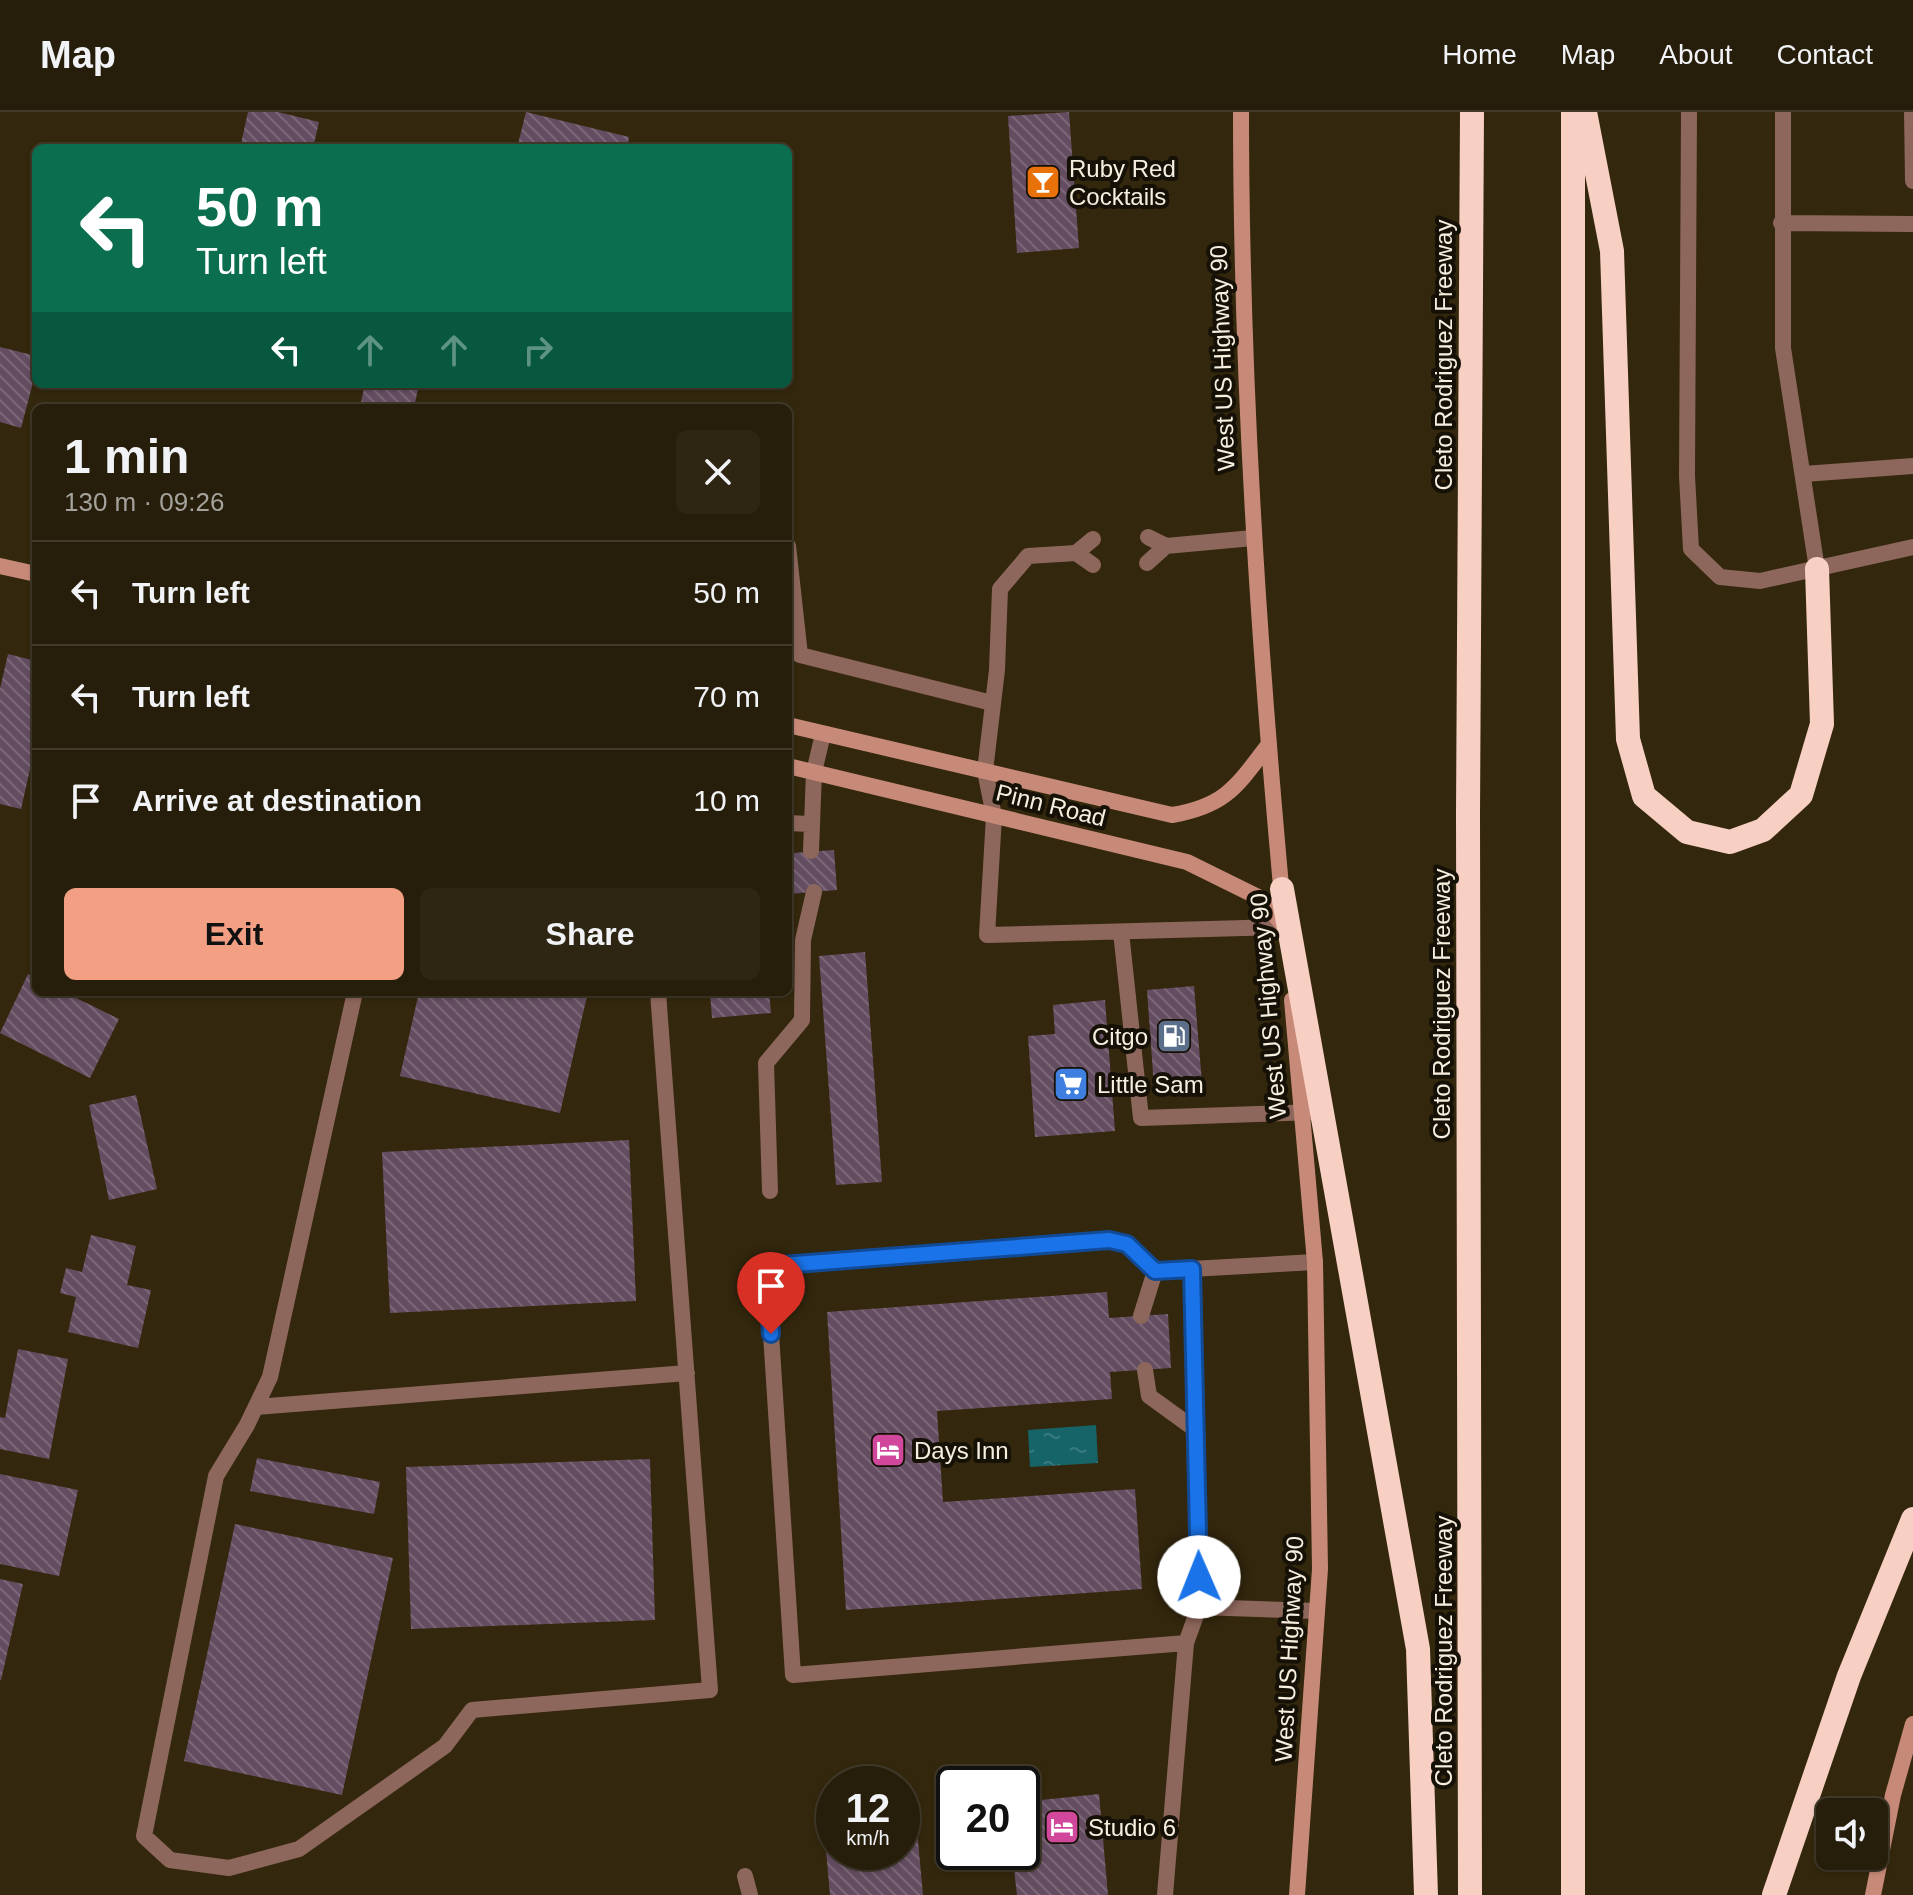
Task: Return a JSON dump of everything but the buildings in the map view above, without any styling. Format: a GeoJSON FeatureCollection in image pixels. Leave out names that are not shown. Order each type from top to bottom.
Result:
{"type":"FeatureCollection","features":[{"type":"Feature","properties":{"kind":"highway","name":"Cleto Rodriguez Freeway"},"geometry":{"type":"LineString","coordinates":[[1470,1895],[1472,112]]}},
{"type":"Feature","properties":{"kind":"highway"},"geometry":{"type":"LineString","coordinates":[[1573,112],[1573,1895]]}},
{"type":"Feature","properties":{"kind":"highway"},"geometry":{"type":"LineString","coordinates":[[1585,112],[1612,251],[1628,739],[1644,796],[1687,832],[1730,842],[1763,830],[1801,795],[1822,724],[1817,569]]}},
{"type":"Feature","properties":{"kind":"highway"},"geometry":{"type":"LineString","coordinates":[[1282,889],[1312,1112],[1418,1649],[1426,1895]]}},
{"type":"Feature","properties":{"kind":"highway"},"geometry":{"type":"LineString","coordinates":[[1774,1895],[1849,1676],[1913,1519]]}},
{"type":"Feature","properties":{"kind":"main road","name":"West US Highway 90"},"geometry":{"type":"LineString","coordinates":[[1241,112],[1241,278],[1253,538],[1285,927],[1312,1112],[1320,1569],[1297,1895]]}},
{"type":"Feature","properties":{"kind":"main road"},"geometry":{"type":"LineString","coordinates":[[0,566],[32,573]]}},
{"type":"Feature","properties":{"kind":"main road","name":"Pinn Road"},"geometry":{"type":"LineString","coordinates":[[792,726],[1172,815],[1204,809],[1236,788],[1269,744]]}},
{"type":"Feature","properties":{"kind":"main road","name":"Pinn Road"},"geometry":{"type":"LineString","coordinates":[[792,767],[1187,862],[1260,898],[1285,927]]}},
{"type":"Feature","properties":{"kind":"main road"},"geometry":{"type":"LineString","coordinates":[[1873,1895],[1893,1795],[1913,1724]]}},
{"type":"Feature","properties":{"kind":"lane"},"geometry":{"type":"LineString","coordinates":[[1689,112],[1687,476],[1691,549],[1720,577],[1760,581],[1913,547]]}},
{"type":"Feature","properties":{"kind":"lane"},"geometry":{"type":"LineString","coordinates":[[1783,112],[1783,348],[1817,569]]}},
{"type":"Feature","properties":{"kind":"lane"},"geometry":{"type":"LineString","coordinates":[[1912,112],[1913,181]]}},
{"type":"Feature","properties":{"kind":"lane"},"geometry":{"type":"LineString","coordinates":[[1781,223],[1913,224]]}},
{"type":"Feature","properties":{"kind":"lane"},"geometry":{"type":"LineString","coordinates":[[1804,474],[1913,466]]}},
{"type":"Feature","properties":{"kind":"lane"},"geometry":{"type":"LineString","coordinates":[[1148,537],[1166,546],[1253,538]]}},
{"type":"Feature","properties":{"kind":"lane"},"geometry":{"type":"LineString","coordinates":[[1093,539],[1076,553],[1028,556],[1000,589],[985,771],[994,816],[987,935],[1285,927]]}},
{"type":"Feature","properties":{"kind":"lane"},"geometry":{"type":"LineString","coordinates":[[1147,563],[1166,546]]}},
{"type":"Feature","properties":{"kind":"lane"},"geometry":{"type":"LineString","coordinates":[[1076,553],[1093,565]]}},
{"type":"Feature","properties":{"kind":"lane"},"geometry":{"type":"LineString","coordinates":[[792,582],[800,655],[992,703]]}},
{"type":"Feature","properties":{"kind":"lane"},"geometry":{"type":"LineString","coordinates":[[811,851],[809,824],[814,772],[823,734]]}},
{"type":"Feature","properties":{"kind":"lane"},"geometry":{"type":"LineString","coordinates":[[792,823],[809,824]]}},
{"type":"Feature","properties":{"kind":"lane"},"geometry":{"type":"LineString","coordinates":[[770,1191],[766,1063],[802,1020],[803,940],[814,892]]}},
{"type":"Feature","properties":{"kind":"lane"},"geometry":{"type":"LineString","coordinates":[[1121,932],[1141,1118],[1312,1112]]}},
{"type":"Feature","properties":{"kind":"lane"},"geometry":{"type":"LineString","coordinates":[[354,996],[270,1377],[216,1476],[144,1836],[170,1860],[229,1868],[299,1849],[445,1746],[472,1710],[710,1690],[658,996]]}},
{"type":"Feature","properties":{"kind":"lane"},"geometry":{"type":"LineString","coordinates":[[1186,1643],[793,1675],[769,1303],[782,1265],[1109,1240],[1127,1244],[1155,1271],[1315,1262]]}},
{"type":"Feature","properties":{"kind":"lane"},"geometry":{"type":"LineString","coordinates":[[1165,1895],[1186,1643],[1199,1607],[1192,1269]]}},
{"type":"Feature","properties":{"kind":"lane"},"geometry":{"type":"LineString","coordinates":[[1141,1316],[1155,1271]]}},
{"type":"Feature","properties":{"kind":"lane"},"geometry":{"type":"LineString","coordinates":[[1145,1370],[1149,1396],[1196,1430]]}},
{"type":"Feature","properties":{"kind":"lane"},"geometry":{"type":"LineString","coordinates":[[256,1407],[687,1373]]}},
{"type":"Feature","properties":{"kind":"lane"},"geometry":{"type":"LineString","coordinates":[[1199,1607],[1317,1611]]}},
{"type":"Feature","properties":{"kind":"lane"},"geometry":{"type":"LineString","coordinates":[[745,1876],[750,1895]]}},
{"type":"Feature","properties":{"kind":"water"},"geometry":{"type":"Polygon","coordinates":[[[1096,1425],[1098,1463],[1030,1467],[1028,1430],[1096,1425]]]}},
{"type":"Feature","properties":{"kind":"place","name":"Ruby Red Cocktails"},"geometry":{"type":"Point","coordinates":[1043,182]}},
{"type":"Feature","properties":{"kind":"place","name":"Citgo"},"geometry":{"type":"Point","coordinates":[1174,1036]}},
{"type":"Feature","properties":{"kind":"place","name":"Little Sam"},"geometry":{"type":"Point","coordinates":[1071,1084]}},
{"type":"Feature","properties":{"kind":"place","name":"Days Inn"},"geometry":{"type":"Point","coordinates":[888,1450]}},
{"type":"Feature","properties":{"kind":"place","name":"Studio 6"},"geometry":{"type":"Point","coordinates":[1062,1827]}},
{"type":"Feature","properties":{"kind":"route"},"geometry":{"type":"LineString","coordinates":[[771,1334],[769,1303],[782,1265],[1109,1240],[1127,1244],[1155,1271],[1192,1269],[1199,1577]]}}]}
